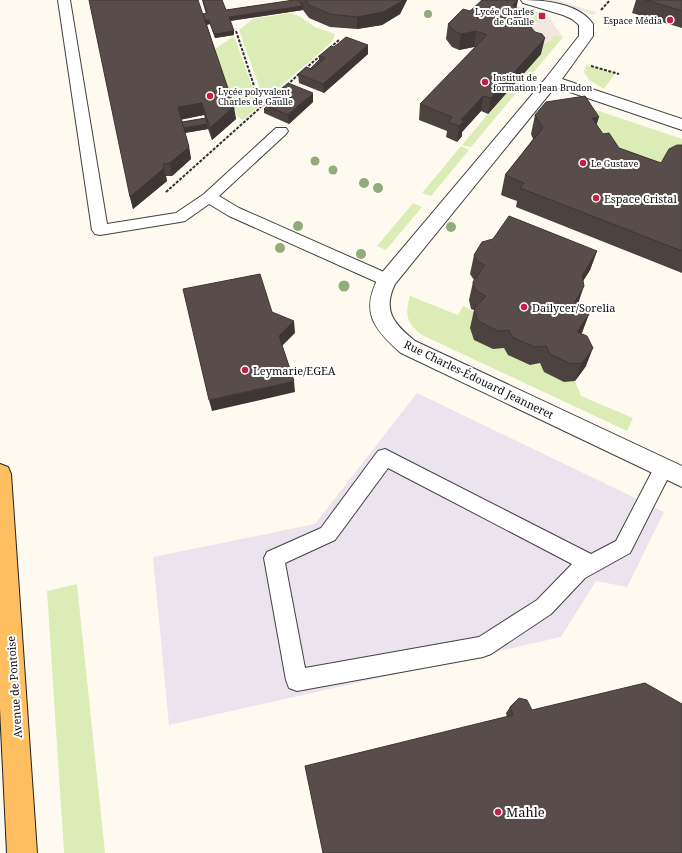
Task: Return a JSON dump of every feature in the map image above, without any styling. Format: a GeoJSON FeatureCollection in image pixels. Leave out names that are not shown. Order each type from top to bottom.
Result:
{"type":"FeatureCollection","features":[{"type":"Feature","properties":{"kind":"main road","name":"Avenue de Pontoise"},"geometry":{"type":"LineString","coordinates":[[0,474],[22,853]]}},
{"type":"Feature","properties":{"kind":"street","name":"Rue Charles-Édouard Jeanneret"},"geometry":{"type":"LineString","coordinates":[[528,0],[577,16],[586,24],[586,36],[552,81],[387,280],[380,290],[378,301],[379,312],[384,323],[393,335],[408,347],[682,477]]}},
{"type":"Feature","properties":{"kind":"street"},"geometry":{"type":"LineString","coordinates":[[552,81],[682,126]]}},
{"type":"Feature","properties":{"kind":"lane"},"geometry":{"type":"LineString","coordinates":[[64,0],[100,230],[180,217],[209,197],[281,131]]}},
{"type":"Feature","properties":{"kind":"lane"},"geometry":{"type":"LineString","coordinates":[[209,197],[234,212],[387,280]]}},
{"type":"Feature","properties":{"kind":"lane"},"geometry":{"type":"LineString","coordinates":[[590,564],[385,457],[328,534],[274,558],[298,680],[483,647],[544,607],[578,570],[590,564],[623,547],[664,468]]}},
{"type":"Feature","properties":{"kind":"path"},"geometry":{"type":"LineString","coordinates":[[597,15],[610,0]]}},
{"type":"Feature","properties":{"kind":"path"},"geometry":{"type":"LineString","coordinates":[[236,31],[261,106]]}},
{"type":"Feature","properties":{"kind":"path"},"geometry":{"type":"LineString","coordinates":[[328,50],[340,39]]}},
{"type":"Feature","properties":{"kind":"path"},"geometry":{"type":"LineString","coordinates":[[286,86],[322,55]]}},
{"type":"Feature","properties":{"kind":"path"},"geometry":{"type":"LineString","coordinates":[[589,65],[619,74]]}},
{"type":"Feature","properties":{"kind":"path"},"geometry":{"type":"LineString","coordinates":[[166,192],[273,96]]}},
{"type":"Feature","properties":{"kind":"shaded area"},"geometry":{"type":"Polygon","coordinates":[[[545,0],[556,0],[596,12],[594,15],[545,0]]]}},
{"type":"Feature","properties":{"kind":"shaded area"},"geometry":{"type":"Polygon","coordinates":[[[547,15],[563,37],[554,35],[551,41],[543,45],[522,23],[541,22],[547,15]]]}},
{"type":"Feature","properties":{"kind":"shaded area"},"geometry":{"type":"Polygon","coordinates":[[[417,393],[664,512],[627,587],[596,581],[561,637],[169,725],[153,557],[315,524],[417,393]]]}},
{"type":"Feature","properties":{"kind":"green space"},"geometry":{"type":"Polygon","coordinates":[[[477,0],[497,0],[547,15],[541,22],[522,23],[513,12],[477,0]]]}},
{"type":"Feature","properties":{"kind":"green space"},"geometry":{"type":"Polygon","coordinates":[[[290,13],[299,16],[315,27],[335,34],[332,42],[269,96],[263,97],[239,30],[253,19],[290,13]]]}},
{"type":"Feature","properties":{"kind":"green space"},"geometry":{"type":"Polygon","coordinates":[[[554,35],[563,37],[471,147],[462,145],[488,114],[532,47],[554,35]]]}},
{"type":"Feature","properties":{"kind":"green space"},"geometry":{"type":"Polygon","coordinates":[[[234,36],[259,106],[243,120],[237,116],[215,49],[234,36]]]}},
{"type":"Feature","properties":{"kind":"green space"},"geometry":{"type":"Polygon","coordinates":[[[586,65],[615,74],[604,89],[589,80],[584,72],[586,65]]]}},
{"type":"Feature","properties":{"kind":"green space"},"geometry":{"type":"Polygon","coordinates":[[[593,109],[682,139],[682,164],[621,170],[587,119],[593,109]]]}},
{"type":"Feature","properties":{"kind":"green space"},"geometry":{"type":"Polygon","coordinates":[[[461,146],[469,150],[431,196],[422,193],[461,146]]]}},
{"type":"Feature","properties":{"kind":"green space"},"geometry":{"type":"Polygon","coordinates":[[[413,203],[422,207],[386,250],[377,246],[413,203]]]}},
{"type":"Feature","properties":{"kind":"green space"},"geometry":{"type":"Polygon","coordinates":[[[410,296],[458,315],[463,306],[482,315],[493,349],[504,348],[540,363],[550,375],[554,377],[575,381],[581,396],[633,418],[627,431],[424,336],[414,328],[408,319],[407,309],[410,296]]]}},
{"type":"Feature","properties":{"kind":"green space"},"geometry":{"type":"Polygon","coordinates":[[[77,584],[105,853],[64,853],[47,591],[77,584]]]}},
{"type":"Feature","properties":{"kind":"building"},"geometry":{"type":"Polygon","coordinates":[[[89,0],[198,0],[234,106],[210,128],[202,103],[178,107],[189,147],[170,163],[163,164],[164,168],[130,197],[89,0]]]}},
{"type":"Feature","properties":{"kind":"building"},"geometry":{"type":"Polygon","coordinates":[[[203,0],[222,0],[226,10],[294,0],[298,0],[303,6],[229,17],[234,31],[214,34],[209,20],[205,20],[203,14],[207,13],[203,0]]]}},
{"type":"Feature","properties":{"kind":"building"},"geometry":{"type":"Polygon","coordinates":[[[305,0],[402,0],[383,12],[357,17],[330,14],[309,5],[305,0]]]}},
{"type":"Feature","properties":{"kind":"building","name":"Institut de formation Jean Brudon"},"geometry":{"type":"Polygon","coordinates":[[[482,0],[518,0],[513,5],[535,32],[542,34],[545,38],[491,98],[483,96],[461,120],[464,121],[459,126],[448,122],[452,117],[420,104],[487,35],[476,31],[461,34],[454,31],[448,24],[463,9],[470,11],[482,0]]]}},
{"type":"Feature","properties":{"kind":"building"},"geometry":{"type":"Polygon","coordinates":[[[646,0],[682,0],[682,11],[646,0]]]}},
{"type":"Feature","properties":{"kind":"building"},"geometry":{"type":"Polygon","coordinates":[[[346,37],[368,45],[323,84],[298,74],[306,67],[312,69],[325,58],[319,56],[331,46],[334,47],[346,37]]]}},
{"type":"Feature","properties":{"kind":"building"},"geometry":{"type":"Polygon","coordinates":[[[319,60],[322,61],[310,69],[319,60]]]}},
{"type":"Feature","properties":{"kind":"building"},"geometry":{"type":"Polygon","coordinates":[[[288,83],[313,93],[288,115],[269,107],[275,102],[269,99],[288,83]]]}},
{"type":"Feature","properties":{"kind":"building","name":"Espace Cristal"},"geometry":{"type":"Polygon","coordinates":[[[585,96],[599,117],[592,118],[603,134],[609,133],[619,148],[661,163],[669,149],[677,145],[682,145],[682,251],[520,188],[524,183],[505,175],[543,128],[535,115],[546,102],[585,96]]]}},
{"type":"Feature","properties":{"kind":"building"},"geometry":{"type":"Polygon","coordinates":[[[269,104],[272,105],[269,107],[270,111],[264,109],[269,104]]]}},
{"type":"Feature","properties":{"kind":"building"},"geometry":{"type":"Polygon","coordinates":[[[206,118],[207,124],[184,128],[182,122],[206,118]]]}},
{"type":"Feature","properties":{"kind":"building","name":"Dailycer/Sorelia"},"geometry":{"type":"Polygon","coordinates":[[[509,216],[597,251],[582,276],[584,286],[575,302],[585,306],[589,314],[577,332],[587,336],[593,348],[582,363],[571,364],[550,354],[546,346],[535,347],[512,337],[509,330],[498,331],[478,321],[474,309],[486,296],[475,290],[473,282],[485,265],[478,262],[474,255],[482,242],[493,239],[509,216]]]}},
{"type":"Feature","properties":{"kind":"building","name":"Leymarie/EGEA"},"geometry":{"type":"Polygon","coordinates":[[[260,274],[272,312],[294,321],[279,336],[294,381],[209,400],[183,289],[260,274]]]}},
{"type":"Feature","properties":{"kind":"building","name":"Mahle"},"geometry":{"type":"Polygon","coordinates":[[[645,683],[682,704],[682,853],[323,853],[305,766],[513,715],[510,707],[519,698],[527,700],[532,710],[645,683]]]}},
{"type":"Feature","properties":{"kind":"place","name":"Lycée Charles de Gaulle"},"geometry":{"type":"Point","coordinates":[542,16]}},
{"type":"Feature","properties":{"kind":"place","name":"Espace Média"},"geometry":{"type":"Point","coordinates":[670,20]}},
{"type":"Feature","properties":{"kind":"place","name":"Institut de formation Jean Brudon"},"geometry":{"type":"Point","coordinates":[485,82]}},
{"type":"Feature","properties":{"kind":"place","name":"Lycée polyvalent Charles de Gaulle"},"geometry":{"type":"Point","coordinates":[210,96]}},
{"type":"Feature","properties":{"kind":"place","name":"Le Gustave"},"geometry":{"type":"Point","coordinates":[583,163]}},
{"type":"Feature","properties":{"kind":"place","name":"Espace Cristal"},"geometry":{"type":"Point","coordinates":[596,198]}},
{"type":"Feature","properties":{"kind":"place","name":"Dailycer/Sorelia"},"geometry":{"type":"Point","coordinates":[524,307]}},
{"type":"Feature","properties":{"kind":"place","name":"Leymarie/EGEA"},"geometry":{"type":"Point","coordinates":[245,370]}},
{"type":"Feature","properties":{"kind":"place","name":"Mahle"},"geometry":{"type":"Point","coordinates":[498,812]}}]}
